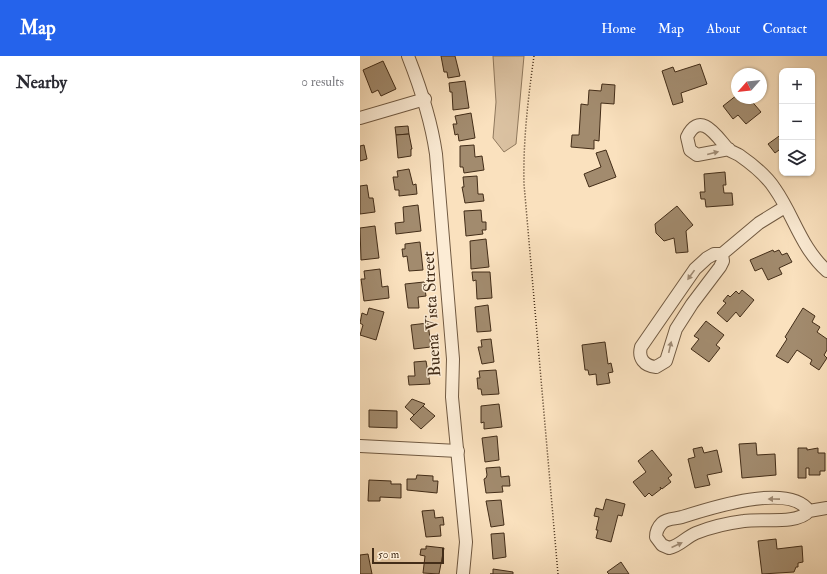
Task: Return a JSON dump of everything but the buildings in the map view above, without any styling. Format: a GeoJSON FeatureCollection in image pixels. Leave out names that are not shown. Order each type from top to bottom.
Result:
{"type":"FeatureCollection","features":[{"type":"Feature","properties":{"kind":"street","name":"Buena Vista Street"},"geometry":{"type":"LineString","coordinates":[[408,56],[425,99],[436,154],[453,359],[452,396],[466,542],[463,574]]}},
{"type":"Feature","properties":{"kind":"street"},"geometry":{"type":"LineString","coordinates":[[360,118],[425,99]]}},
{"type":"Feature","properties":{"kind":"street"},"geometry":{"type":"LineString","coordinates":[[729,150],[748,162],[766,178],[774,188],[785,207],[802,242],[811,255],[827,271]]}},
{"type":"Feature","properties":{"kind":"street"},"geometry":{"type":"LineString","coordinates":[[722,254],[720,267],[692,304],[676,329],[666,361],[656,367],[646,364],[643,361],[640,352],[644,342],[695,269],[714,254],[722,254],[764,220],[785,207]]}},
{"type":"Feature","properties":{"kind":"street"},"geometry":{"type":"LineString","coordinates":[[360,446],[458,451]]}},
{"type":"Feature","properties":{"kind":"street"},"geometry":{"type":"LineString","coordinates":[[809,511],[802,503],[783,499],[765,499],[729,503],[666,521],[658,528],[656,537],[662,545],[669,548],[680,544],[694,534],[726,524],[759,519],[798,518],[805,516],[809,511],[827,508]]}},
{"type":"Feature","properties":{"kind":"path"},"geometry":{"type":"LineString","coordinates":[[534,56],[526,109],[523,149],[524,184],[558,574]]}},
{"type":"Feature","properties":{"kind":"shaded area"},"geometry":{"type":"Polygon","coordinates":[[[493,56],[524,56],[516,144],[504,152],[493,138],[496,102],[493,56]]]}}]}
